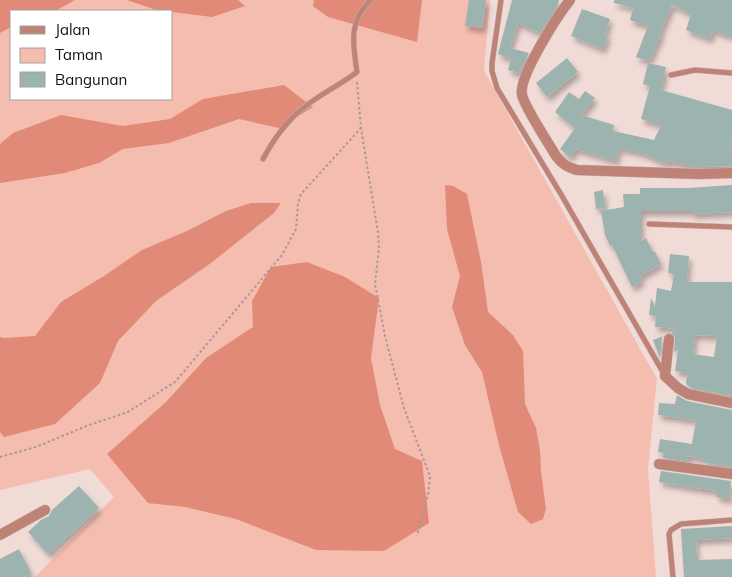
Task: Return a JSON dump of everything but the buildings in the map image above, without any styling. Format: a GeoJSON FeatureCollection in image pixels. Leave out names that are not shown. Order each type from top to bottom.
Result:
{"type":"FeatureCollection","features":[{"type":"Feature","properties":{"kind":"street"},"geometry":{"type":"LineString","coordinates":[[570,0],[550,29],[521,88],[523,99],[562,164],[568,168],[586,170],[699,174],[732,173]]}},
{"type":"Feature","properties":{"kind":"street"},"geometry":{"type":"LineString","coordinates":[[669,339],[665,376],[688,394],[732,403]]}},
{"type":"Feature","properties":{"kind":"street"},"geometry":{"type":"LineString","coordinates":[[659,464],[732,474]]}},
{"type":"Feature","properties":{"kind":"street"},"geometry":{"type":"LineString","coordinates":[[0,534],[45,510]]}},
{"type":"Feature","properties":{"kind":"lane"},"geometry":{"type":"LineString","coordinates":[[263,159],[274,136],[292,116],[317,98],[343,84],[357,72],[353,45],[355,28],[360,10],[371,0]]}},
{"type":"Feature","properties":{"kind":"lane"},"geometry":{"type":"LineString","coordinates":[[501,0],[492,63],[492,71],[497,88],[562,196],[665,376]]}},
{"type":"Feature","properties":{"kind":"lane"},"geometry":{"type":"LineString","coordinates":[[671,75],[695,70],[732,73]]}},
{"type":"Feature","properties":{"kind":"lane"},"geometry":{"type":"LineString","coordinates":[[649,224],[732,227]]}},
{"type":"Feature","properties":{"kind":"lane"},"geometry":{"type":"LineString","coordinates":[[673,577],[671,530],[681,524],[732,520]]}},
{"type":"Feature","properties":{"kind":"path"},"geometry":{"type":"LineString","coordinates":[[357,72],[361,128],[374,196],[378,233],[375,284],[385,336],[404,408],[430,476],[428,496],[417,536]]}},
{"type":"Feature","properties":{"kind":"path"},"geometry":{"type":"LineString","coordinates":[[0,457],[36,447],[88,425],[128,412],[175,382],[282,255],[296,229],[298,204],[301,194],[361,128]]}},
{"type":"Feature","properties":{"kind":"green space"},"geometry":{"type":"Polygon","coordinates":[[[0,0],[490,0],[484,71],[657,379],[648,469],[656,577],[35,577],[114,497],[90,469],[0,490],[0,0]]]}},
{"type":"Feature","properties":{"kind":"shaded area"},"geometry":{"type":"Polygon","coordinates":[[[0,0],[75,0],[57,10],[10,10],[10,28],[0,33],[0,0]]]}},
{"type":"Feature","properties":{"kind":"shaded area"},"geometry":{"type":"Polygon","coordinates":[[[127,0],[238,0],[245,6],[212,17],[172,12],[172,10],[156,10],[127,0]]]}},
{"type":"Feature","properties":{"kind":"shaded area"},"geometry":{"type":"Polygon","coordinates":[[[314,0],[422,0],[417,42],[328,17],[313,6],[314,0]]]}},
{"type":"Feature","properties":{"kind":"shaded area"},"geometry":{"type":"Polygon","coordinates":[[[284,85],[313,107],[279,128],[239,119],[169,143],[123,149],[99,163],[65,173],[0,183],[0,144],[13,133],[61,115],[123,126],[170,119],[203,99],[284,85]]]}},
{"type":"Feature","properties":{"kind":"shaded area"},"geometry":{"type":"Polygon","coordinates":[[[445,185],[453,186],[467,194],[481,262],[488,312],[513,335],[523,351],[525,404],[536,428],[546,509],[543,519],[531,524],[518,512],[499,445],[482,372],[465,345],[452,307],[460,276],[447,229],[445,185]]]}},
{"type":"Feature","properties":{"kind":"shaded area"},"geometry":{"type":"Polygon","coordinates":[[[251,203],[281,203],[274,213],[211,263],[156,301],[118,341],[100,383],[55,424],[4,437],[0,432],[0,337],[35,336],[61,302],[142,250],[187,231],[226,211],[251,203]]]}},
{"type":"Feature","properties":{"kind":"shaded area"},"geometry":{"type":"Polygon","coordinates":[[[307,262],[345,277],[379,298],[371,358],[380,405],[395,449],[422,461],[429,523],[384,551],[316,550],[236,519],[185,507],[148,503],[107,454],[166,402],[206,358],[253,327],[252,301],[271,267],[307,262]]]}}]}
